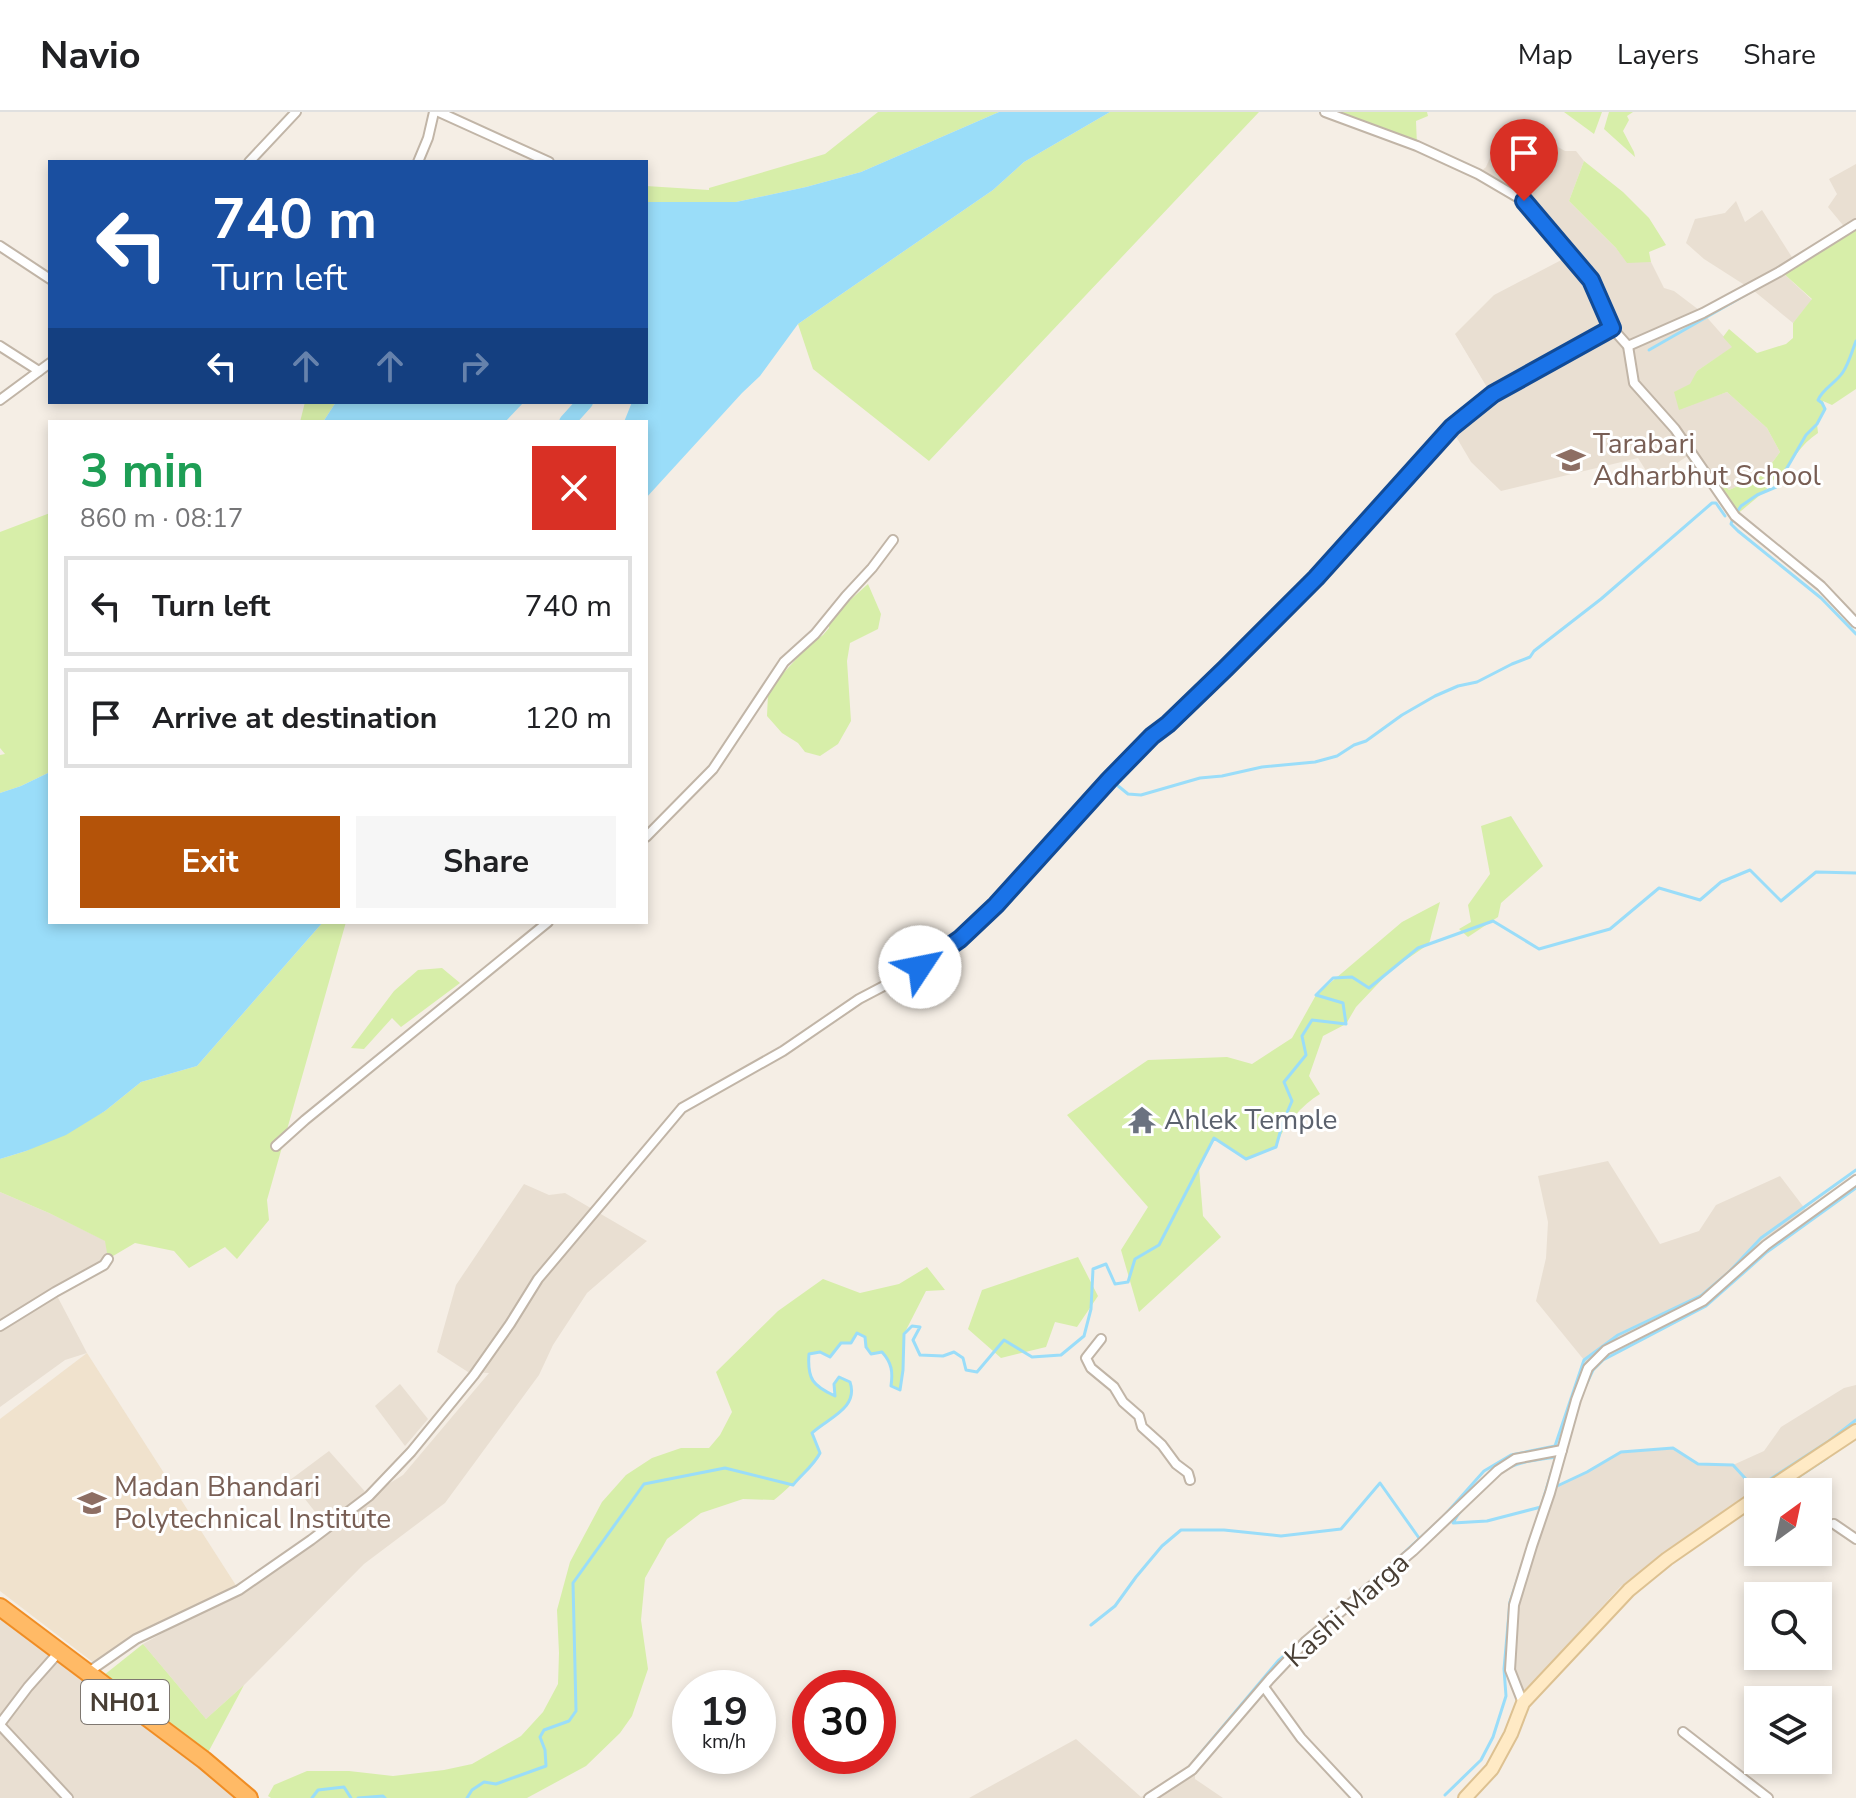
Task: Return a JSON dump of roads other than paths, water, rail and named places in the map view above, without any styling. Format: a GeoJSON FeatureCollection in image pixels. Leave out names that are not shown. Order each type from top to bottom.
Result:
{"type":"FeatureCollection","features":[{"type":"Feature","properties":{"kind":"highway","name":"NH01"},"geometry":{"type":"LineString","coordinates":[[0,1607],[204,1760],[249,1798]]}},
{"type":"Feature","properties":{"kind":"street"},"geometry":{"type":"LineString","coordinates":[[251,160],[296,112]]}},
{"type":"Feature","properties":{"kind":"street"},"geometry":{"type":"LineString","coordinates":[[419,160],[437,112],[545,160]]}},
{"type":"Feature","properties":{"kind":"street"},"geometry":{"type":"LineString","coordinates":[[1325,112],[1417,146],[1478,174],[1524,201],[1591,280],[1612,328],[1628,346],[1634,383],[1675,429],[1735,516],[1821,586],[1856,623]]}},
{"type":"Feature","properties":{"kind":"street"},"geometry":{"type":"LineString","coordinates":[[1628,346],[1703,313],[1779,272],[1856,224]]}},
{"type":"Feature","properties":{"kind":"street"},"geometry":{"type":"LineString","coordinates":[[0,246],[48,278]]}},
{"type":"Feature","properties":{"kind":"street"},"geometry":{"type":"LineString","coordinates":[[87,1673],[136,1639],[239,1590],[369,1496],[411,1452],[474,1375],[538,1279],[682,1108],[783,1051],[859,999],[920,967],[960,939],[996,905],[1153,735],[1168,724],[1316,578],[1452,427],[1493,394],[1612,328]]}},
{"type":"Feature","properties":{"kind":"street"},"geometry":{"type":"LineString","coordinates":[[0,346],[39,371]]}},
{"type":"Feature","properties":{"kind":"street"},"geometry":{"type":"LineString","coordinates":[[0,400],[48,364]]}},
{"type":"Feature","properties":{"kind":"street"},"geometry":{"type":"LineString","coordinates":[[648,835],[713,769],[784,662],[815,634],[893,540]]}},
{"type":"Feature","properties":{"kind":"street"},"geometry":{"type":"LineString","coordinates":[[276,1146],[546,924]]}},
{"type":"Feature","properties":{"kind":"street"},"geometry":{"type":"LineString","coordinates":[[1523,1703],[1510,1670],[1514,1605],[1588,1368],[1606,1350],[1703,1301],[1766,1245],[1856,1180]]}},
{"type":"Feature","properties":{"kind":"street"},"geometry":{"type":"LineString","coordinates":[[0,1326],[104,1265],[108,1259]]}},
{"type":"Feature","properties":{"kind":"street"},"geometry":{"type":"LineString","coordinates":[[1101,1339],[1086,1358],[1091,1368],[1114,1387],[1123,1402],[1139,1416],[1142,1427],[1188,1473],[1190,1480]]}},
{"type":"Feature","properties":{"kind":"street"},"geometry":{"type":"LineString","coordinates":[[1785,1478],[1856,1431]]}},
{"type":"Feature","properties":{"kind":"street","name":"Kashi Marga"},"geometry":{"type":"LineString","coordinates":[[1149,1798],[1192,1770],[1306,1641],[1413,1551],[1498,1470],[1515,1459],[1562,1450]]}},
{"type":"Feature","properties":{"kind":"street"},"geometry":{"type":"LineString","coordinates":[[1465,1798],[1492,1769],[1523,1703],[1629,1590],[1667,1559],[1744,1506]]}},
{"type":"Feature","properties":{"kind":"street"},"geometry":{"type":"LineString","coordinates":[[1834,1524],[1856,1539]]}},
{"type":"Feature","properties":{"kind":"street"},"geometry":{"type":"LineString","coordinates":[[59,1652],[0,1724],[68,1798]]}},
{"type":"Feature","properties":{"kind":"street"},"geometry":{"type":"LineString","coordinates":[[1264,1687],[1301,1738],[1357,1798]]}},
{"type":"Feature","properties":{"kind":"street"},"geometry":{"type":"LineString","coordinates":[[1683,1732],[1768,1798]]}},
{"type":"Feature","properties":{"kind":"water"},"geometry":{"type":"Polygon","coordinates":[[[999,112],[1110,112],[1024,162],[993,190],[798,324],[760,376],[648,496],[648,420],[625,420],[631,404],[648,404],[648,202],[736,202],[861,172],[999,112]]]}},
{"type":"Feature","properties":{"kind":"water"},"geometry":{"type":"Polygon","coordinates":[[[335,404],[522,404],[507,420],[324,420],[335,404]]]}},
{"type":"Feature","properties":{"kind":"water"},"geometry":{"type":"Polygon","coordinates":[[[48,773],[48,924],[321,924],[197,1066],[141,1082],[105,1111],[66,1135],[0,1159],[0,793],[48,773]]]}},
{"type":"Feature","properties":{"kind":"waterway"},"geometry":{"type":"LineString","coordinates":[[1649,350],[1768,282]]}},
{"type":"Feature","properties":{"kind":"waterway"},"geometry":{"type":"LineString","coordinates":[[1737,512],[1757,495],[1776,487],[1806,435],[1817,424],[1825,409],[1818,400],[1843,372],[1856,341]]}},
{"type":"Feature","properties":{"kind":"waterway"},"geometry":{"type":"LineString","coordinates":[[569,420],[583,404]]}},
{"type":"Feature","properties":{"kind":"waterway"},"geometry":{"type":"LineString","coordinates":[[1117,785],[1128,794],[1141,795],[1200,778],[1315,762],[1337,756],[1435,696],[1477,682],[1530,657],[1712,503],[1716,503],[1725,516]]}},
{"type":"Feature","properties":{"kind":"waterway"},"geometry":{"type":"LineString","coordinates":[[1732,521],[1731,524],[1738,531],[1821,598],[1856,634]]}},
{"type":"Feature","properties":{"kind":"waterway"},"geometry":{"type":"LineString","coordinates":[[467,1798],[484,1782],[496,1784],[546,1766],[540,1737],[544,1730],[569,1721],[576,1711],[573,1583],[644,1484],[725,1468],[793,1485],[820,1453],[812,1433],[846,1406],[852,1391],[850,1382],[839,1377],[834,1384],[835,1396],[821,1389],[811,1376],[809,1354],[820,1352],[830,1357],[841,1343],[851,1343],[857,1333],[865,1337],[871,1354],[882,1352],[891,1368],[891,1386],[900,1390],[904,1334],[912,1326],[920,1327],[913,1340],[920,1355],[943,1356],[954,1352],[963,1358],[966,1370],[977,1372],[1004,1340],[1032,1357],[1061,1355],[1084,1336],[1091,1309],[1093,1269],[1106,1264],[1115,1284],[1128,1282],[1135,1259],[1159,1245],[1214,1138],[1246,1159],[1276,1147],[1292,1101],[1284,1082],[1306,1055],[1302,1036],[1312,1020],[1346,1024],[1343,1003],[1316,995],[1333,978],[1352,977],[1369,988],[1418,948],[1493,921],[1539,949],[1610,929],[1659,888],[1700,900],[1721,882],[1750,870],[1781,901],[1816,872],[1856,873]]}},
{"type":"Feature","properties":{"kind":"waterway"},"geometry":{"type":"LineString","coordinates":[[1322,1623],[1443,1517],[1484,1471],[1511,1455],[1555,1446],[1584,1360],[1618,1335],[1702,1295],[1761,1238],[1856,1170]]}},
{"type":"Feature","properties":{"kind":"waterway"},"geometry":{"type":"LineString","coordinates":[[1585,1387],[1593,1370],[1603,1360],[1706,1306],[1767,1252],[1856,1188]]}},
{"type":"Feature","properties":{"kind":"waterway"},"geometry":{"type":"LineString","coordinates":[[1555,1487],[1621,1452],[1673,1448],[1698,1464],[1733,1465],[1755,1489],[1856,1420]]}},
{"type":"Feature","properties":{"kind":"waterway"},"geometry":{"type":"LineString","coordinates":[[1556,1457],[1541,1507],[1487,1521],[1453,1523],[1473,1497],[1510,1467],[1556,1457]]}},
{"type":"Feature","properties":{"kind":"waterway"},"geometry":{"type":"LineString","coordinates":[[1797,1478],[1827,1458]]}},
{"type":"Feature","properties":{"kind":"waterway"},"geometry":{"type":"LineString","coordinates":[[1091,1625],[1115,1606],[1162,1546],[1181,1530],[1224,1530],[1281,1536],[1341,1529],[1380,1483],[1419,1538]]}},
{"type":"Feature","properties":{"kind":"waterway"},"geometry":{"type":"LineString","coordinates":[[1445,1795],[1481,1760],[1493,1737],[1506,1696],[1504,1669],[1510,1602],[1541,1507]]}},
{"type":"Feature","properties":{"kind":"waterway"},"geometry":{"type":"LineString","coordinates":[[1194,1761],[1278,1661],[1301,1641]]}},
{"type":"Feature","properties":{"kind":"waterway"},"geometry":{"type":"LineString","coordinates":[[312,1798],[318,1790],[344,1787],[351,1798]]}},
{"type":"Feature","properties":{"kind":"waterway"},"geometry":{"type":"LineString","coordinates":[[358,1798],[385,1798]]}},
{"type":"Feature","properties":{"kind":"place","name":"Tarabari Adharbhut School"},"geometry":{"type":"Point","coordinates":[1571,460]}},
{"type":"Feature","properties":{"kind":"place","name":"Ahlek Temple"},"geometry":{"type":"Point","coordinates":[1142,1120]}},
{"type":"Feature","properties":{"kind":"place","name":"Madan Bhandari Polytechnical Institute"},"geometry":{"type":"Point","coordinates":[92,1503]}}]}
